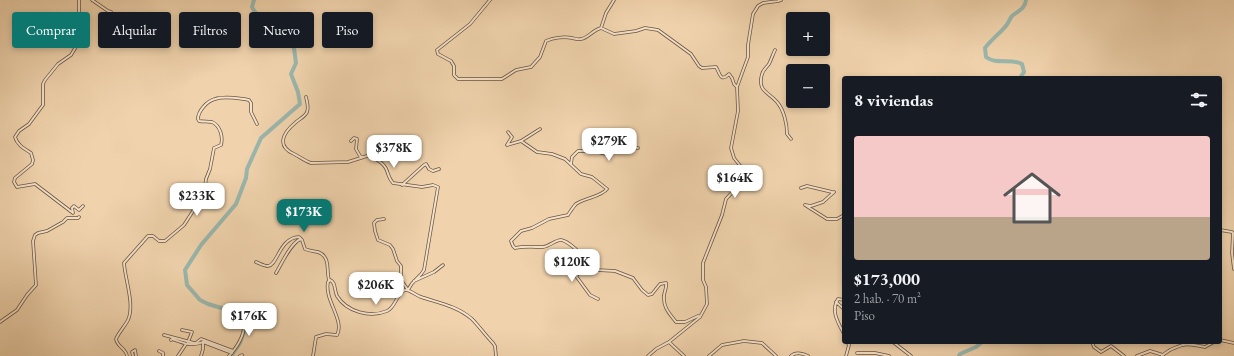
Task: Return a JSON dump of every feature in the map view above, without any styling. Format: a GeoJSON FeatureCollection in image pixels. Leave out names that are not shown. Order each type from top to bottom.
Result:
{"type":"FeatureCollection","features":[{"type":"Feature","properties":{"kind":"street"},"geometry":{"type":"LineString","coordinates":[[79,0],[79,14],[85,27],[85,32],[71,55],[58,64],[45,80],[43,84],[43,104],[29,124],[19,131],[15,137],[16,141],[31,153],[33,160],[32,164],[15,178],[14,182],[17,187],[35,184],[73,213],[72,208],[74,206],[79,210],[84,206]]}},
{"type":"Feature","properties":{"kind":"street"},"geometry":{"type":"LineString","coordinates":[[92,0],[111,12]]}},
{"type":"Feature","properties":{"kind":"street"},"geometry":{"type":"LineString","coordinates":[[490,0],[470,24],[437,50],[438,54],[451,61],[454,66],[453,72],[455,78],[502,79],[516,70],[532,67],[540,58],[546,41],[550,39],[566,38],[577,40],[584,39],[590,33],[601,28],[606,13],[614,0]]}},
{"type":"Feature","properties":{"kind":"street"},"geometry":{"type":"LineString","coordinates":[[648,356],[656,349],[669,342],[700,317],[707,302],[706,287],[703,280],[703,263],[722,215],[726,199],[739,185],[742,177],[742,168],[734,158],[731,148],[738,111],[737,87],[748,57],[748,45],[753,14],[758,6],[763,3],[778,2],[780,0]]}},
{"type":"Feature","properties":{"kind":"street"},"geometry":{"type":"LineString","coordinates":[[601,28],[614,34],[636,31],[645,28],[658,30],[691,54],[699,66],[706,69],[716,67],[719,75],[725,78],[729,74],[737,87]]}},
{"type":"Feature","properties":{"kind":"street"},"geometry":{"type":"LineString","coordinates":[[775,50],[768,66],[762,72],[762,87],[765,92],[777,102],[787,125],[787,134],[791,139]]}},
{"type":"Feature","properties":{"kind":"street"},"geometry":{"type":"LineString","coordinates":[[306,97],[308,106],[307,112],[295,122],[285,135],[283,139],[284,148],[306,162],[311,163],[348,162],[370,156],[385,166],[391,181],[393,182],[422,187],[434,185],[438,187],[424,270],[421,275],[412,281],[408,290]]}},
{"type":"Feature","properties":{"kind":"street"},"geometry":{"type":"LineString","coordinates":[[126,356],[125,350],[118,345],[116,339],[122,327],[127,322],[130,313],[124,263],[148,236],[153,236],[160,241],[165,242],[184,225],[204,194],[206,179],[210,169],[214,148],[220,146],[222,143],[219,128],[213,123],[199,121],[198,114],[203,107],[215,99],[244,99],[249,100],[251,103],[251,112],[257,124]]}},
{"type":"Feature","properties":{"kind":"street"},"geometry":{"type":"LineString","coordinates":[[508,132],[512,137],[507,145],[521,141],[540,129]]}},
{"type":"Feature","properties":{"kind":"street"},"geometry":{"type":"LineString","coordinates":[[351,142],[354,138],[356,139],[356,152],[363,157]]}},
{"type":"Feature","properties":{"kind":"street"},"geometry":{"type":"LineString","coordinates":[[572,166],[572,157],[578,151],[594,151],[610,155],[617,139],[629,147],[638,148]]}},
{"type":"Feature","properties":{"kind":"street"},"geometry":{"type":"LineString","coordinates":[[521,141],[537,152],[552,154],[565,159],[581,174],[592,177],[606,188],[606,191],[576,204],[568,215],[549,219],[532,228],[521,231],[511,241],[511,244],[515,248],[544,247],[562,240],[570,245],[597,270],[615,271],[633,278],[648,295],[652,294],[660,284],[666,283],[665,306],[676,322],[685,322],[697,316],[700,317]]}},
{"type":"Feature","properties":{"kind":"street"},"geometry":{"type":"LineString","coordinates":[[402,184],[426,164],[432,171],[438,169]]}},
{"type":"Feature","properties":{"kind":"street"},"geometry":{"type":"LineString","coordinates":[[801,188],[807,186],[834,192],[823,202],[811,206],[805,205],[827,220],[836,219],[842,216]]}},
{"type":"Feature","properties":{"kind":"street"},"geometry":{"type":"LineString","coordinates":[[0,322],[18,310],[36,285],[35,235],[47,231],[67,218],[79,217]]}},
{"type":"Feature","properties":{"kind":"street"},"geometry":{"type":"LineString","coordinates":[[384,219],[377,220],[374,223],[376,235],[378,240],[390,245],[393,249],[397,261],[401,266],[401,280],[408,290],[416,295],[448,305],[465,314],[473,320],[493,342],[496,356]]}},
{"type":"Feature","properties":{"kind":"street"},"geometry":{"type":"LineString","coordinates":[[1222,230],[1233,233],[1232,253],[1234,269]]}},
{"type":"Feature","properties":{"kind":"street"},"geometry":{"type":"LineString","coordinates":[[256,262],[265,266],[270,266],[273,264],[281,248],[291,239],[299,237],[301,239]]}},
{"type":"Feature","properties":{"kind":"street"},"geometry":{"type":"LineString","coordinates":[[276,274],[288,252],[298,240],[301,239]]}},
{"type":"Feature","properties":{"kind":"street"},"geometry":{"type":"LineString","coordinates":[[301,239],[305,249],[318,252],[325,257],[327,262],[329,280],[327,293],[336,315],[338,332],[337,335],[326,334],[316,337],[313,356]]}},
{"type":"Feature","properties":{"kind":"street"},"geometry":{"type":"LineString","coordinates":[[589,263],[576,276],[590,294],[598,299]]}},
{"type":"Feature","properties":{"kind":"street"},"geometry":{"type":"LineString","coordinates":[[412,281],[434,272],[443,266]]}},
{"type":"Feature","properties":{"kind":"street"},"geometry":{"type":"LineString","coordinates":[[329,280],[332,280],[334,283],[338,296],[344,304],[353,311],[368,313],[386,311],[392,306],[402,291],[408,290]]}},
{"type":"Feature","properties":{"kind":"street"},"geometry":{"type":"LineString","coordinates":[[836,302],[838,299],[842,300]]}},
{"type":"Feature","properties":{"kind":"street"},"geometry":{"type":"LineString","coordinates":[[836,302],[842,307]]}},
{"type":"Feature","properties":{"kind":"street"},"geometry":{"type":"LineString","coordinates":[[836,302],[836,318],[842,330]]}},
{"type":"Feature","properties":{"kind":"street"},"geometry":{"type":"LineString","coordinates":[[229,356],[233,352],[244,332],[242,318],[238,315]]}},
{"type":"Feature","properties":{"kind":"street"},"geometry":{"type":"LineString","coordinates":[[182,330],[192,332],[188,342]]}},
{"type":"Feature","properties":{"kind":"street"},"geometry":{"type":"LineString","coordinates":[[164,335],[196,343],[201,339],[233,352]]}},
{"type":"Feature","properties":{"kind":"street"},"geometry":{"type":"LineString","coordinates":[[171,340],[172,339],[186,344],[198,345],[203,342],[233,352]]}},
{"type":"Feature","properties":{"kind":"street"},"geometry":{"type":"LineString","coordinates":[[1222,340],[1234,343]]}},
{"type":"Feature","properties":{"kind":"street"},"geometry":{"type":"LineString","coordinates":[[201,356],[203,342]]}},
{"type":"Feature","properties":{"kind":"street"},"geometry":{"type":"LineString","coordinates":[[669,342],[684,356]]}},
{"type":"Feature","properties":{"kind":"street"},"geometry":{"type":"LineString","coordinates":[[709,356],[722,345],[744,342],[762,343],[776,356]]}},
{"type":"Feature","properties":{"kind":"street"},"geometry":{"type":"LineString","coordinates":[[178,356],[186,344]]}},
{"type":"Feature","properties":{"kind":"street"},"geometry":{"type":"LineString","coordinates":[[846,356],[848,344]]}},
{"type":"Feature","properties":{"kind":"street"},"geometry":{"type":"LineString","coordinates":[[896,344],[911,356]]}},
{"type":"Feature","properties":{"kind":"street"},"geometry":{"type":"LineString","coordinates":[[1093,344],[1094,347],[1101,352],[1111,346],[1124,356]]}},
{"type":"Feature","properties":{"kind":"street"},"geometry":{"type":"LineString","coordinates":[[1137,356],[1150,351],[1163,356],[1176,347],[1185,344]]}},
{"type":"Feature","properties":{"kind":"street"},"geometry":{"type":"LineString","coordinates":[[1195,344],[1205,347],[1210,344]]}},
{"type":"Feature","properties":{"kind":"street"},"geometry":{"type":"LineString","coordinates":[[133,356],[132,352],[135,350],[136,356]]}},
{"type":"Feature","properties":{"kind":"street"},"geometry":{"type":"LineString","coordinates":[[159,352],[163,353],[163,356]]}},
{"type":"Feature","properties":{"kind":"street"},"geometry":{"type":"LineString","coordinates":[[791,356],[794,353],[808,356]]}},
{"type":"Feature","properties":{"kind":"street"},"geometry":{"type":"LineString","coordinates":[[857,353],[875,353],[889,356]]}},
{"type":"Feature","properties":{"kind":"waterway"},"geometry":{"type":"LineString","coordinates":[[231,356],[240,343],[244,332],[244,318],[235,312],[200,300],[187,285],[185,270],[201,245],[236,204],[246,178],[247,169],[261,138],[300,104],[298,92],[291,74],[296,63],[294,48],[255,12],[252,7],[254,0]]}},
{"type":"Feature","properties":{"kind":"waterway"},"geometry":{"type":"LineString","coordinates":[[1021,76],[1024,72],[1022,64],[1018,62],[994,61],[986,57],[985,48],[1006,26],[1012,16],[1023,8],[1026,0]]}},
{"type":"Feature","properties":{"kind":"waterway"},"geometry":{"type":"LineString","coordinates":[[959,356],[960,354],[980,344]]}}]}
